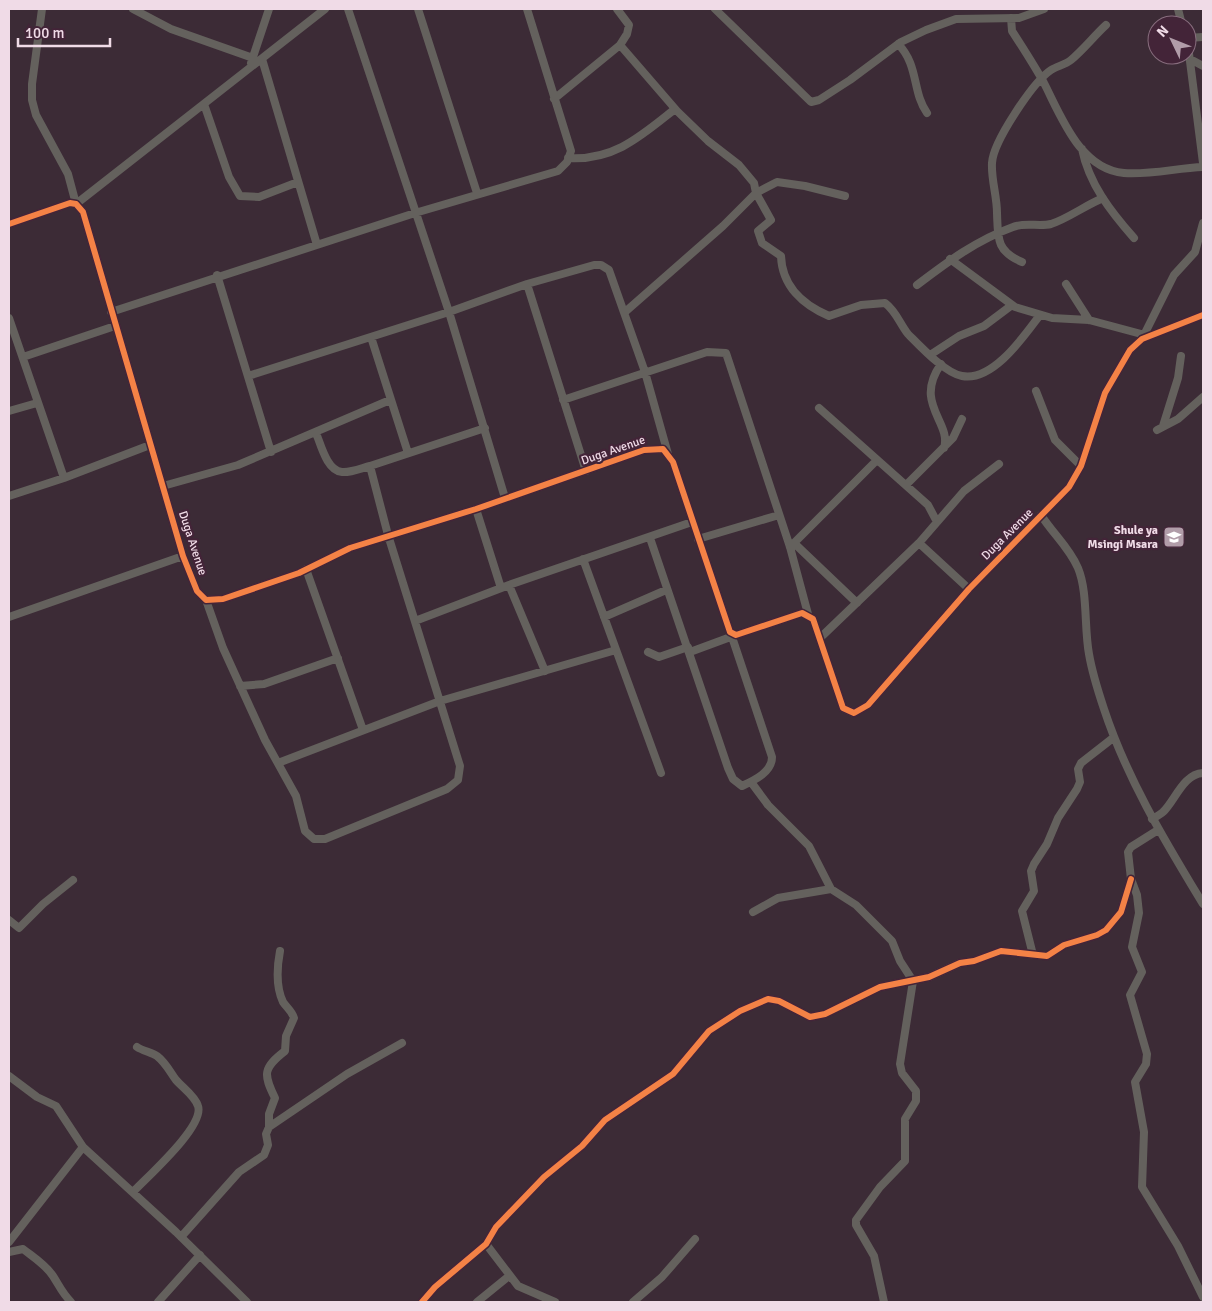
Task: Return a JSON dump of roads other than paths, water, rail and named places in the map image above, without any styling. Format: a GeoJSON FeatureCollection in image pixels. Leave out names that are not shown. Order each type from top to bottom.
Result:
{"type":"FeatureCollection","features":[{"type":"Feature","properties":{"kind":"street","name":"Duga Avenue"},"geometry":{"type":"LineString","coordinates":[[42,9],[32,84],[32,100],[36,115],[68,174],[76,204],[83,212],[183,556],[197,591],[206,600],[223,598],[306,569],[350,548],[476,509],[653,448],[663,449],[668,454]]}},
{"type":"Feature","properties":{"kind":"street"},"geometry":{"type":"LineString","coordinates":[[132,9],[171,29],[252,58]]}},
{"type":"Feature","properties":{"kind":"street"},"geometry":{"type":"LineString","coordinates":[[250,67],[269,9]]}},
{"type":"Feature","properties":{"kind":"street"},"geometry":{"type":"LineString","coordinates":[[9,224],[60,205],[76,204],[325,9]]}},
{"type":"Feature","properties":{"kind":"street"},"geometry":{"type":"LineString","coordinates":[[348,9],[414,213],[449,312],[505,498]]}},
{"type":"Feature","properties":{"kind":"street"},"geometry":{"type":"LineString","coordinates":[[418,9],[477,194]]}},
{"type":"Feature","properties":{"kind":"street"},"geometry":{"type":"LineString","coordinates":[[111,312],[414,213],[558,171],[571,151],[526,9]]}},
{"type":"Feature","properties":{"kind":"street"},"geometry":{"type":"LineString","coordinates":[[554,99],[620,45],[627,34],[629,25],[617,9]]}},
{"type":"Feature","properties":{"kind":"street"},"geometry":{"type":"LineString","coordinates":[[715,9],[811,102],[819,100],[898,44],[926,30],[956,20],[1030,16],[1044,9]]}},
{"type":"Feature","properties":{"kind":"street"},"geometry":{"type":"LineString","coordinates":[[1011,18],[1012,31],[1042,80],[1066,127],[1082,149],[1105,167],[1125,173],[1152,174],[1166,169],[1203,165],[1191,65]]}},
{"type":"Feature","properties":{"kind":"street"},"geometry":{"type":"LineString","coordinates":[[1022,262],[1005,253],[1002,248],[992,163],[994,150],[1014,114],[1050,70],[1069,62],[1106,25]]}},
{"type":"Feature","properties":{"kind":"street"},"geometry":{"type":"LineString","coordinates":[[898,44],[904,50],[913,67],[927,113]]}},
{"type":"Feature","properties":{"kind":"street"},"geometry":{"type":"LineString","coordinates":[[620,45],[675,109],[708,141],[739,165],[754,183],[756,193],[771,220],[758,231],[762,243],[781,256],[782,268],[792,292],[818,312],[829,316],[861,305],[885,303],[891,307],[906,331],[930,355],[963,377],[981,374],[1007,355],[1040,315]]}},
{"type":"Feature","properties":{"kind":"street"},"geometry":{"type":"LineString","coordinates":[[262,59],[317,245]]}},
{"type":"Feature","properties":{"kind":"street"},"geometry":{"type":"LineString","coordinates":[[1193,83],[1203,105]]}},
{"type":"Feature","properties":{"kind":"street"},"geometry":{"type":"LineString","coordinates":[[204,104],[229,177],[240,196],[259,196],[298,182]]}},
{"type":"Feature","properties":{"kind":"street"},"geometry":{"type":"LineString","coordinates":[[568,158],[588,159],[618,150],[645,133],[675,109]]}},
{"type":"Feature","properties":{"kind":"street"},"geometry":{"type":"LineString","coordinates":[[1082,149],[1085,165],[1107,207],[1134,238]]}},
{"type":"Feature","properties":{"kind":"street"},"geometry":{"type":"LineString","coordinates":[[625,312],[723,226],[756,193],[777,182],[805,186],[845,196]]}},
{"type":"Feature","properties":{"kind":"street"},"geometry":{"type":"LineString","coordinates":[[917,285],[950,259],[999,233],[1027,224],[1050,224],[1103,198]]}},
{"type":"Feature","properties":{"kind":"street"},"geometry":{"type":"LineString","coordinates":[[950,259],[1012,305],[1052,318],[1089,320],[1143,337],[1174,274],[1195,252],[1203,223]]}},
{"type":"Feature","properties":{"kind":"street"},"geometry":{"type":"LineString","coordinates":[[248,376],[449,312],[527,284],[594,265],[601,265],[609,270],[645,372],[668,454],[673,462],[726,625],[734,636],[772,757],[772,765],[767,770],[742,786],[733,780],[689,650],[666,590],[650,538]]}},
{"type":"Feature","properties":{"kind":"street"},"geometry":{"type":"LineString","coordinates":[[218,276],[271,452]]}},
{"type":"Feature","properties":{"kind":"street"},"geometry":{"type":"LineString","coordinates":[[527,284],[586,471]]}},
{"type":"Feature","properties":{"kind":"street"},"geometry":{"type":"LineString","coordinates":[[1066,284],[1089,320]]}},
{"type":"Feature","properties":{"kind":"street"},"geometry":{"type":"LineString","coordinates":[[930,355],[959,336],[984,326],[1012,305]]}},
{"type":"Feature","properties":{"kind":"street","name":"Duga Avenue"},"geometry":{"type":"LineString","coordinates":[[645,372],[707,352],[726,353],[779,516],[792,545],[808,614],[813,619],[843,708],[854,713],[868,705],[968,589],[1069,487],[1081,466],[1105,393],[1130,350],[1143,337],[1203,315]]}},
{"type":"Feature","properties":{"kind":"street"},"geometry":{"type":"LineString","coordinates":[[9,318],[10,328],[23,357],[37,403],[64,478]]}},
{"type":"Feature","properties":{"kind":"street"},"geometry":{"type":"LineString","coordinates":[[23,357],[115,326]]}},
{"type":"Feature","properties":{"kind":"street"},"geometry":{"type":"LineString","coordinates":[[371,337],[408,454]]}},
{"type":"Feature","properties":{"kind":"street"},"geometry":{"type":"LineString","coordinates":[[1181,356],[1178,378],[1160,428],[1178,419],[1203,397]]}},
{"type":"Feature","properties":{"kind":"street"},"geometry":{"type":"LineString","coordinates":[[941,364],[936,372],[930,398],[945,437],[944,448]]}},
{"type":"Feature","properties":{"kind":"street"},"geometry":{"type":"LineString","coordinates":[[563,400],[645,372]]}},
{"type":"Feature","properties":{"kind":"street"},"geometry":{"type":"LineString","coordinates":[[1036,391],[1054,440],[1081,466]]}},
{"type":"Feature","properties":{"kind":"street"},"geometry":{"type":"LineString","coordinates":[[162,486],[238,465],[390,400]]}},
{"type":"Feature","properties":{"kind":"street"},"geometry":{"type":"LineString","coordinates":[[9,411],[37,403]]}},
{"type":"Feature","properties":{"kind":"street"},"geometry":{"type":"LineString","coordinates":[[819,408],[928,505],[936,522]]}},
{"type":"Feature","properties":{"kind":"street"},"geometry":{"type":"LineString","coordinates":[[906,485],[953,438],[962,419]]}},
{"type":"Feature","properties":{"kind":"street"},"geometry":{"type":"LineString","coordinates":[[316,433],[325,457],[338,471],[342,472],[370,466],[485,428]]}},
{"type":"Feature","properties":{"kind":"street"},"geometry":{"type":"LineString","coordinates":[[9,496],[64,478],[150,445]]}},
{"type":"Feature","properties":{"kind":"street"},"geometry":{"type":"LineString","coordinates":[[857,603],[792,545],[877,460]]}},
{"type":"Feature","properties":{"kind":"street"},"geometry":{"type":"LineString","coordinates":[[820,638],[919,543],[964,491],[999,464]]}},
{"type":"Feature","properties":{"kind":"street"},"geometry":{"type":"LineString","coordinates":[[206,600],[223,648],[240,686],[296,796],[304,831],[314,839],[325,839],[447,789],[458,780],[460,766],[388,535],[370,466]]}},
{"type":"Feature","properties":{"kind":"street"},"geometry":{"type":"LineString","coordinates":[[476,509],[501,588]]}},
{"type":"Feature","properties":{"kind":"street"},"geometry":{"type":"LineString","coordinates":[[1041,515],[1047,525],[1065,544],[1078,569],[1089,654],[1114,738],[1152,819],[1203,904]]}},
{"type":"Feature","properties":{"kind":"street"},"geometry":{"type":"LineString","coordinates":[[698,539],[779,516]]}},
{"type":"Feature","properties":{"kind":"street"},"geometry":{"type":"LineString","coordinates":[[415,620],[582,559],[650,538],[692,522]]}},
{"type":"Feature","properties":{"kind":"street"},"geometry":{"type":"LineString","coordinates":[[919,543],[968,589]]}},
{"type":"Feature","properties":{"kind":"street"},"geometry":{"type":"LineString","coordinates":[[9,617],[183,556]]}},
{"type":"Feature","properties":{"kind":"street"},"geometry":{"type":"LineString","coordinates":[[582,559],[661,773]]}},
{"type":"Feature","properties":{"kind":"street"},"geometry":{"type":"LineString","coordinates":[[306,569],[363,730]]}},
{"type":"Feature","properties":{"kind":"street"},"geometry":{"type":"LineString","coordinates":[[509,585],[545,671]]}},
{"type":"Feature","properties":{"kind":"street"},"geometry":{"type":"LineString","coordinates":[[604,616],[666,590]]}},
{"type":"Feature","properties":{"kind":"street"},"geometry":{"type":"LineString","coordinates":[[648,652],[659,657],[689,650],[802,613],[808,614]]}},
{"type":"Feature","properties":{"kind":"street"},"geometry":{"type":"LineString","coordinates":[[278,763],[440,701],[616,650]]}},
{"type":"Feature","properties":{"kind":"street"},"geometry":{"type":"LineString","coordinates":[[240,686],[264,684],[338,658]]}},
{"type":"Feature","properties":{"kind":"street"},"geometry":{"type":"LineString","coordinates":[[1033,955],[1022,911],[1034,891],[1031,871],[1047,844],[1058,818],[1077,789],[1080,782],[1078,769],[1081,764],[1114,738]]}},
{"type":"Feature","properties":{"kind":"street"},"geometry":{"type":"LineString","coordinates":[[1152,819],[1163,812],[1178,790],[1195,775],[1203,773]]}},
{"type":"Feature","properties":{"kind":"street"},"geometry":{"type":"LineString","coordinates":[[751,782],[768,805],[809,846],[831,889],[856,905],[892,940],[900,961],[913,981],[900,1064],[902,1073],[916,1091],[916,1101],[905,1119],[905,1161],[880,1187],[856,1220],[856,1225],[874,1256],[884,1302]]}},
{"type":"Feature","properties":{"kind":"street"},"geometry":{"type":"LineString","coordinates":[[1158,830],[1131,847],[1128,852],[1131,879],[1137,895],[1139,913],[1132,946],[1142,972],[1130,994],[1147,1054],[1146,1064],[1135,1082],[1144,1132],[1142,1187],[1178,1246],[1203,1297]]}},
{"type":"Feature","properties":{"kind":"street"},"geometry":{"type":"LineString","coordinates":[[422,1302],[435,1287],[486,1244],[496,1227],[544,1177],[582,1146],[605,1120],[673,1074],[709,1031],[740,1011],[768,999],[779,1001],[810,1017],[825,1014],[880,987],[913,981],[960,963],[974,961],[1001,951],[1047,956],[1064,945],[1097,935],[1106,930],[1121,912],[1131,879]]}},
{"type":"Feature","properties":{"kind":"street"},"geometry":{"type":"LineString","coordinates":[[9,920],[19,928],[43,904],[73,880]]}},
{"type":"Feature","properties":{"kind":"street"},"geometry":{"type":"LineString","coordinates":[[753,912],[778,898],[831,889]]}},
{"type":"Feature","properties":{"kind":"street"},"geometry":{"type":"LineString","coordinates":[[181,1237],[239,1172],[264,1155],[268,1145],[266,1134],[274,1098],[267,1082],[266,1074],[269,1066],[285,1051],[288,1030],[294,1020],[294,1015],[284,1002],[279,985],[278,964],[280,951]]}},
{"type":"Feature","properties":{"kind":"street"},"geometry":{"type":"LineString","coordinates":[[269,1126],[347,1074],[402,1044]]}},
{"type":"Feature","properties":{"kind":"street"},"geometry":{"type":"LineString","coordinates":[[133,1192],[185,1137],[196,1123],[199,1113],[198,1105],[166,1064],[150,1052],[137,1047]]}},
{"type":"Feature","properties":{"kind":"street"},"geometry":{"type":"LineString","coordinates":[[9,1076],[37,1097],[56,1106],[83,1146],[248,1302]]}},
{"type":"Feature","properties":{"kind":"street"},"geometry":{"type":"LineString","coordinates":[[9,1242],[83,1146]]}},
{"type":"Feature","properties":{"kind":"street"},"geometry":{"type":"LineString","coordinates":[[633,1302],[662,1277],[695,1239]]}},
{"type":"Feature","properties":{"kind":"street"},"geometry":{"type":"LineString","coordinates":[[486,1244],[518,1286],[555,1302]]}},
{"type":"Feature","properties":{"kind":"street"},"geometry":{"type":"LineString","coordinates":[[9,1252],[23,1249],[45,1267],[54,1277],[59,1290],[71,1302]]}},
{"type":"Feature","properties":{"kind":"street"},"geometry":{"type":"LineString","coordinates":[[158,1302],[200,1255]]}},
{"type":"Feature","properties":{"kind":"street"},"geometry":{"type":"LineString","coordinates":[[477,1302],[509,1276]]}},
{"type":"Feature","properties":{"kind":"place","name":"Shule ya Msingi Msara"},"geometry":{"type":"Point","coordinates":[1174,537]}}]}
